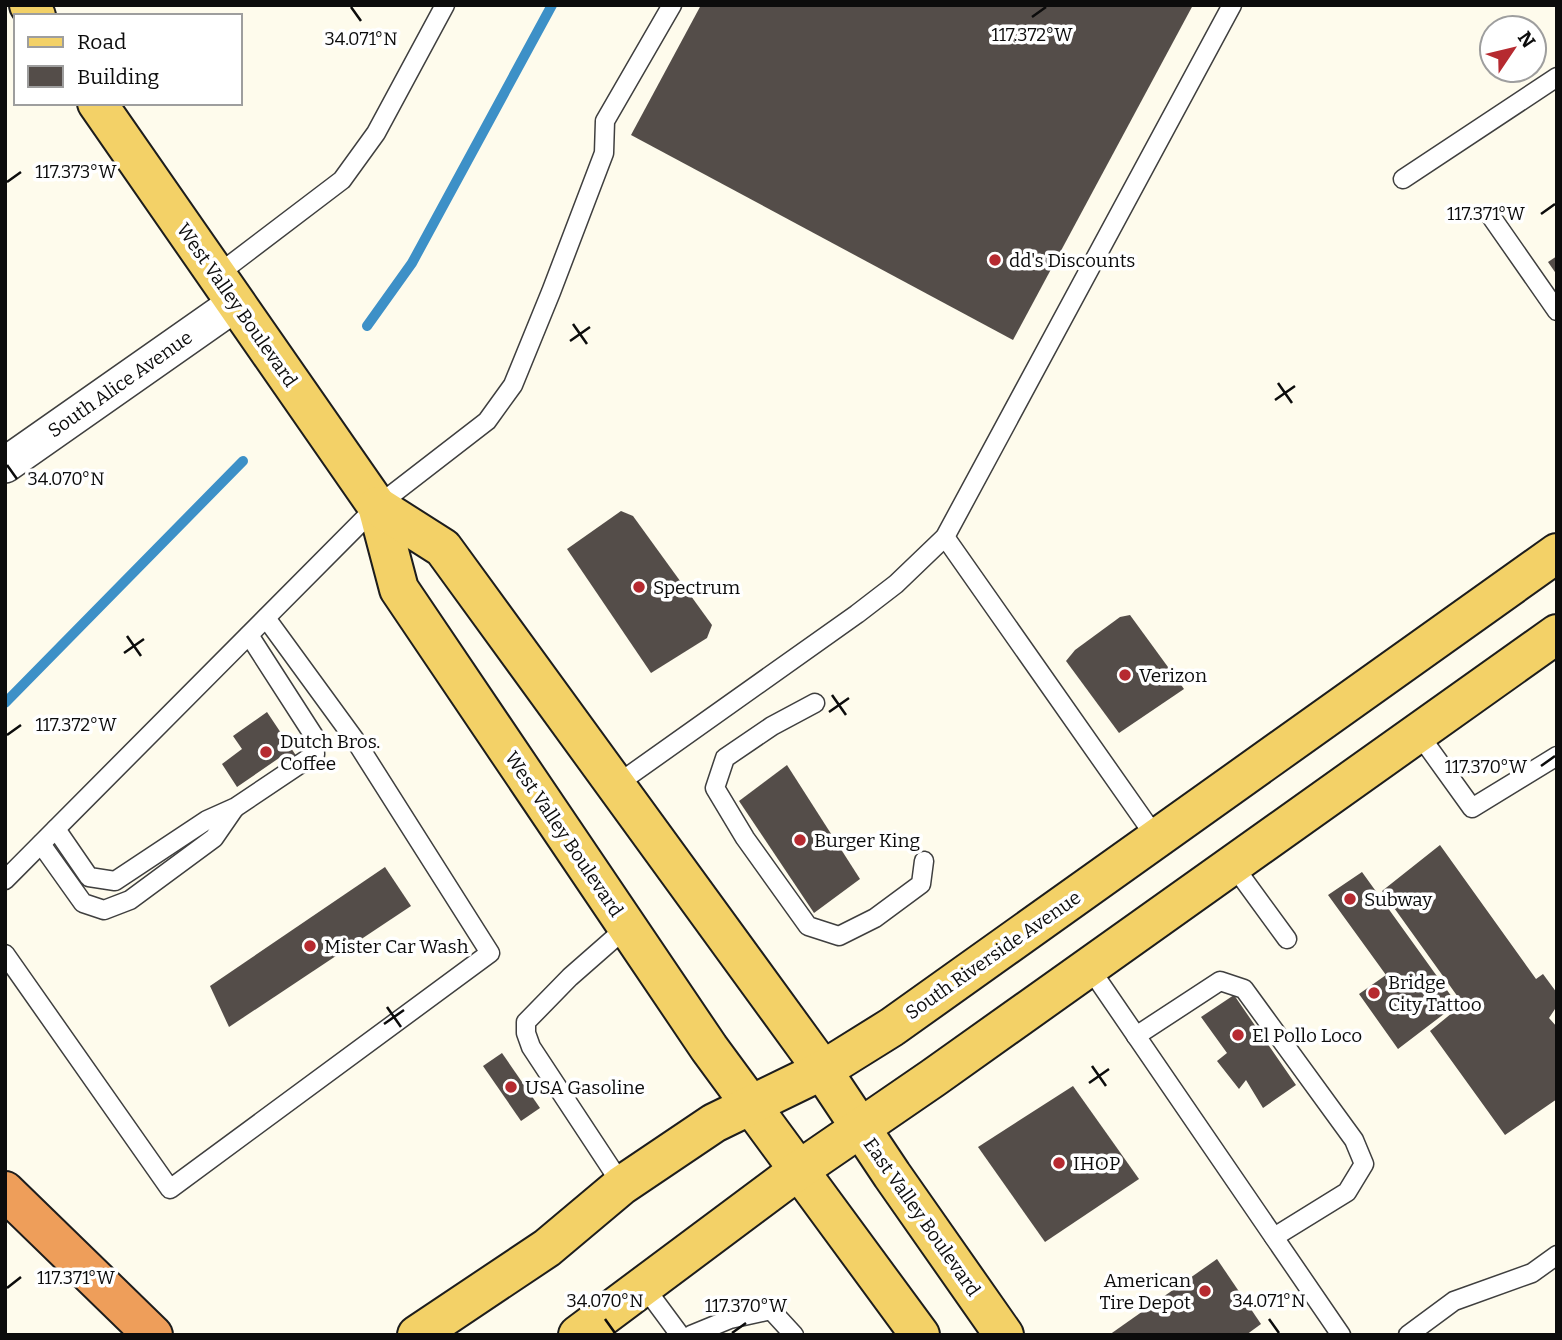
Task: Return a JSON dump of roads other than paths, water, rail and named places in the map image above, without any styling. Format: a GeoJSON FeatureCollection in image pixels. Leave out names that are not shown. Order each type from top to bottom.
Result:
{"type":"FeatureCollection","features":[{"type":"Feature","properties":{"kind":"highway"},"geometry":{"type":"LineString","coordinates":[[5,1191],[153,1335]]}},
{"type":"Feature","properties":{"kind":"main road","name":"West Valley Boulevard"},"geometry":{"type":"LineString","coordinates":[[98,105],[377,506],[398,589],[709,1048],[791,1159]]}},
{"type":"Feature","properties":{"kind":"main road","name":"West Valley Boulevard"},"geometry":{"type":"LineString","coordinates":[[377,506],[443,548],[841,1098]]}},
{"type":"Feature","properties":{"kind":"main road","name":"South Riverside Avenue"},"geometry":{"type":"LineString","coordinates":[[578,1335],[643,1285],[791,1159],[841,1098],[892,1027],[1557,553]]}},
{"type":"Feature","properties":{"kind":"main road","name":"South Riverside Avenue"},"geometry":{"type":"LineString","coordinates":[[417,1335],[547,1248],[622,1185],[714,1122],[750,1104],[841,1098],[1089,967],[1557,634]]}},
{"type":"Feature","properties":{"kind":"main road","name":"East Valley Boulevard"},"geometry":{"type":"LineString","coordinates":[[841,1098],[1004,1335]]}},
{"type":"Feature","properties":{"kind":"main road"},"geometry":{"type":"LineString","coordinates":[[791,1159],[919,1335]]}},
{"type":"Feature","properties":{"kind":"street","name":"South Alice Avenue"},"geometry":{"type":"LineString","coordinates":[[5,466],[226,289]]}},
{"type":"Feature","properties":{"kind":"lane"},"geometry":{"type":"LineString","coordinates":[[226,289],[342,180],[376,133],[445,5]]}},
{"type":"Feature","properties":{"kind":"lane"},"geometry":{"type":"LineString","coordinates":[[5,880],[377,506],[486,421],[513,385],[551,292],[604,153],[605,121],[672,5]]}},
{"type":"Feature","properties":{"kind":"lane"},"geometry":{"type":"LineString","coordinates":[[616,785],[886,592],[945,537],[1232,5]]}},
{"type":"Feature","properties":{"kind":"lane"},"geometry":{"type":"LineString","coordinates":[[1404,179],[1557,77]]}},
{"type":"Feature","properties":{"kind":"lane"},"geometry":{"type":"LineString","coordinates":[[1490,215],[1557,311]]}},
{"type":"Feature","properties":{"kind":"lane"},"geometry":{"type":"LineString","coordinates":[[945,537],[1157,839]]}},
{"type":"Feature","properties":{"kind":"lane"},"geometry":{"type":"LineString","coordinates":[[5,954],[170,1189],[490,953],[355,740],[266,618]]}},
{"type":"Feature","properties":{"kind":"lane"},"geometry":{"type":"LineString","coordinates":[[56,829],[89,877],[115,881],[206,820],[236,807],[315,754],[314,736],[248,635]]}},
{"type":"Feature","properties":{"kind":"lane"},"geometry":{"type":"LineString","coordinates":[[815,703],[772,726],[725,758],[715,788],[745,838],[808,926],[839,936],[875,918],[921,884],[924,861]]}},
{"type":"Feature","properties":{"kind":"lane"},"geometry":{"type":"LineString","coordinates":[[1418,733],[1472,808],[1557,756]]}},
{"type":"Feature","properties":{"kind":"lane"},"geometry":{"type":"LineString","coordinates":[[41,844],[83,903],[104,910],[130,900],[214,838],[236,807]]}},
{"type":"Feature","properties":{"kind":"lane"},"geometry":{"type":"LineString","coordinates":[[1233,865],[1287,939]]}},
{"type":"Feature","properties":{"kind":"lane"},"geometry":{"type":"LineString","coordinates":[[622,1185],[531,1048],[526,1022],[570,977],[627,927]]}},
{"type":"Feature","properties":{"kind":"lane"},"geometry":{"type":"LineString","coordinates":[[1089,967],[1341,1335]]}},
{"type":"Feature","properties":{"kind":"lane"},"geometry":{"type":"LineString","coordinates":[[1136,1036],[1220,981],[1244,989],[1354,1140],[1364,1164],[1347,1192],[1274,1237]]}},
{"type":"Feature","properties":{"kind":"lane"},"geometry":{"type":"LineString","coordinates":[[1408,1335],[1454,1301],[1532,1273],[1557,1255]]}},
{"type":"Feature","properties":{"kind":"lane"},"geometry":{"type":"LineString","coordinates":[[643,1285],[680,1335]]}},
{"type":"Feature","properties":{"kind":"lane"},"geometry":{"type":"LineString","coordinates":[[691,1335],[730,1319],[771,1310],[794,1335]]}},
{"type":"Feature","properties":{"kind":"waterway"},"geometry":{"type":"LineString","coordinates":[[367,326],[412,263],[552,5]]}},
{"type":"Feature","properties":{"kind":"waterway"},"geometry":{"type":"LineString","coordinates":[[5,703],[243,461]]}},
{"type":"Feature","properties":{"kind":"place","name":"dd's Discounts"},"geometry":{"type":"Point","coordinates":[995,260]}},
{"type":"Feature","properties":{"kind":"place","name":"Spectrum"},"geometry":{"type":"Point","coordinates":[639,587]}},
{"type":"Feature","properties":{"kind":"place","name":"Verizon"},"geometry":{"type":"Point","coordinates":[1125,675]}},
{"type":"Feature","properties":{"kind":"place","name":"Dutch Bros. Coffee"},"geometry":{"type":"Point","coordinates":[266,752]}},
{"type":"Feature","properties":{"kind":"place","name":"Burger King"},"geometry":{"type":"Point","coordinates":[800,840]}},
{"type":"Feature","properties":{"kind":"place","name":"Subway"},"geometry":{"type":"Point","coordinates":[1350,899]}},
{"type":"Feature","properties":{"kind":"place","name":"Mister Car Wash"},"geometry":{"type":"Point","coordinates":[310,946]}},
{"type":"Feature","properties":{"kind":"place","name":"Bridge City Tattoo"},"geometry":{"type":"Point","coordinates":[1374,993]}},
{"type":"Feature","properties":{"kind":"place","name":"El Pollo Loco"},"geometry":{"type":"Point","coordinates":[1238,1035]}},
{"type":"Feature","properties":{"kind":"place","name":"USA Gasoline"},"geometry":{"type":"Point","coordinates":[511,1087]}},
{"type":"Feature","properties":{"kind":"place","name":"IHOP"},"geometry":{"type":"Point","coordinates":[1059,1163]}},
{"type":"Feature","properties":{"kind":"place","name":"American Tire Depot"},"geometry":{"type":"Point","coordinates":[1205,1291]}}]}
